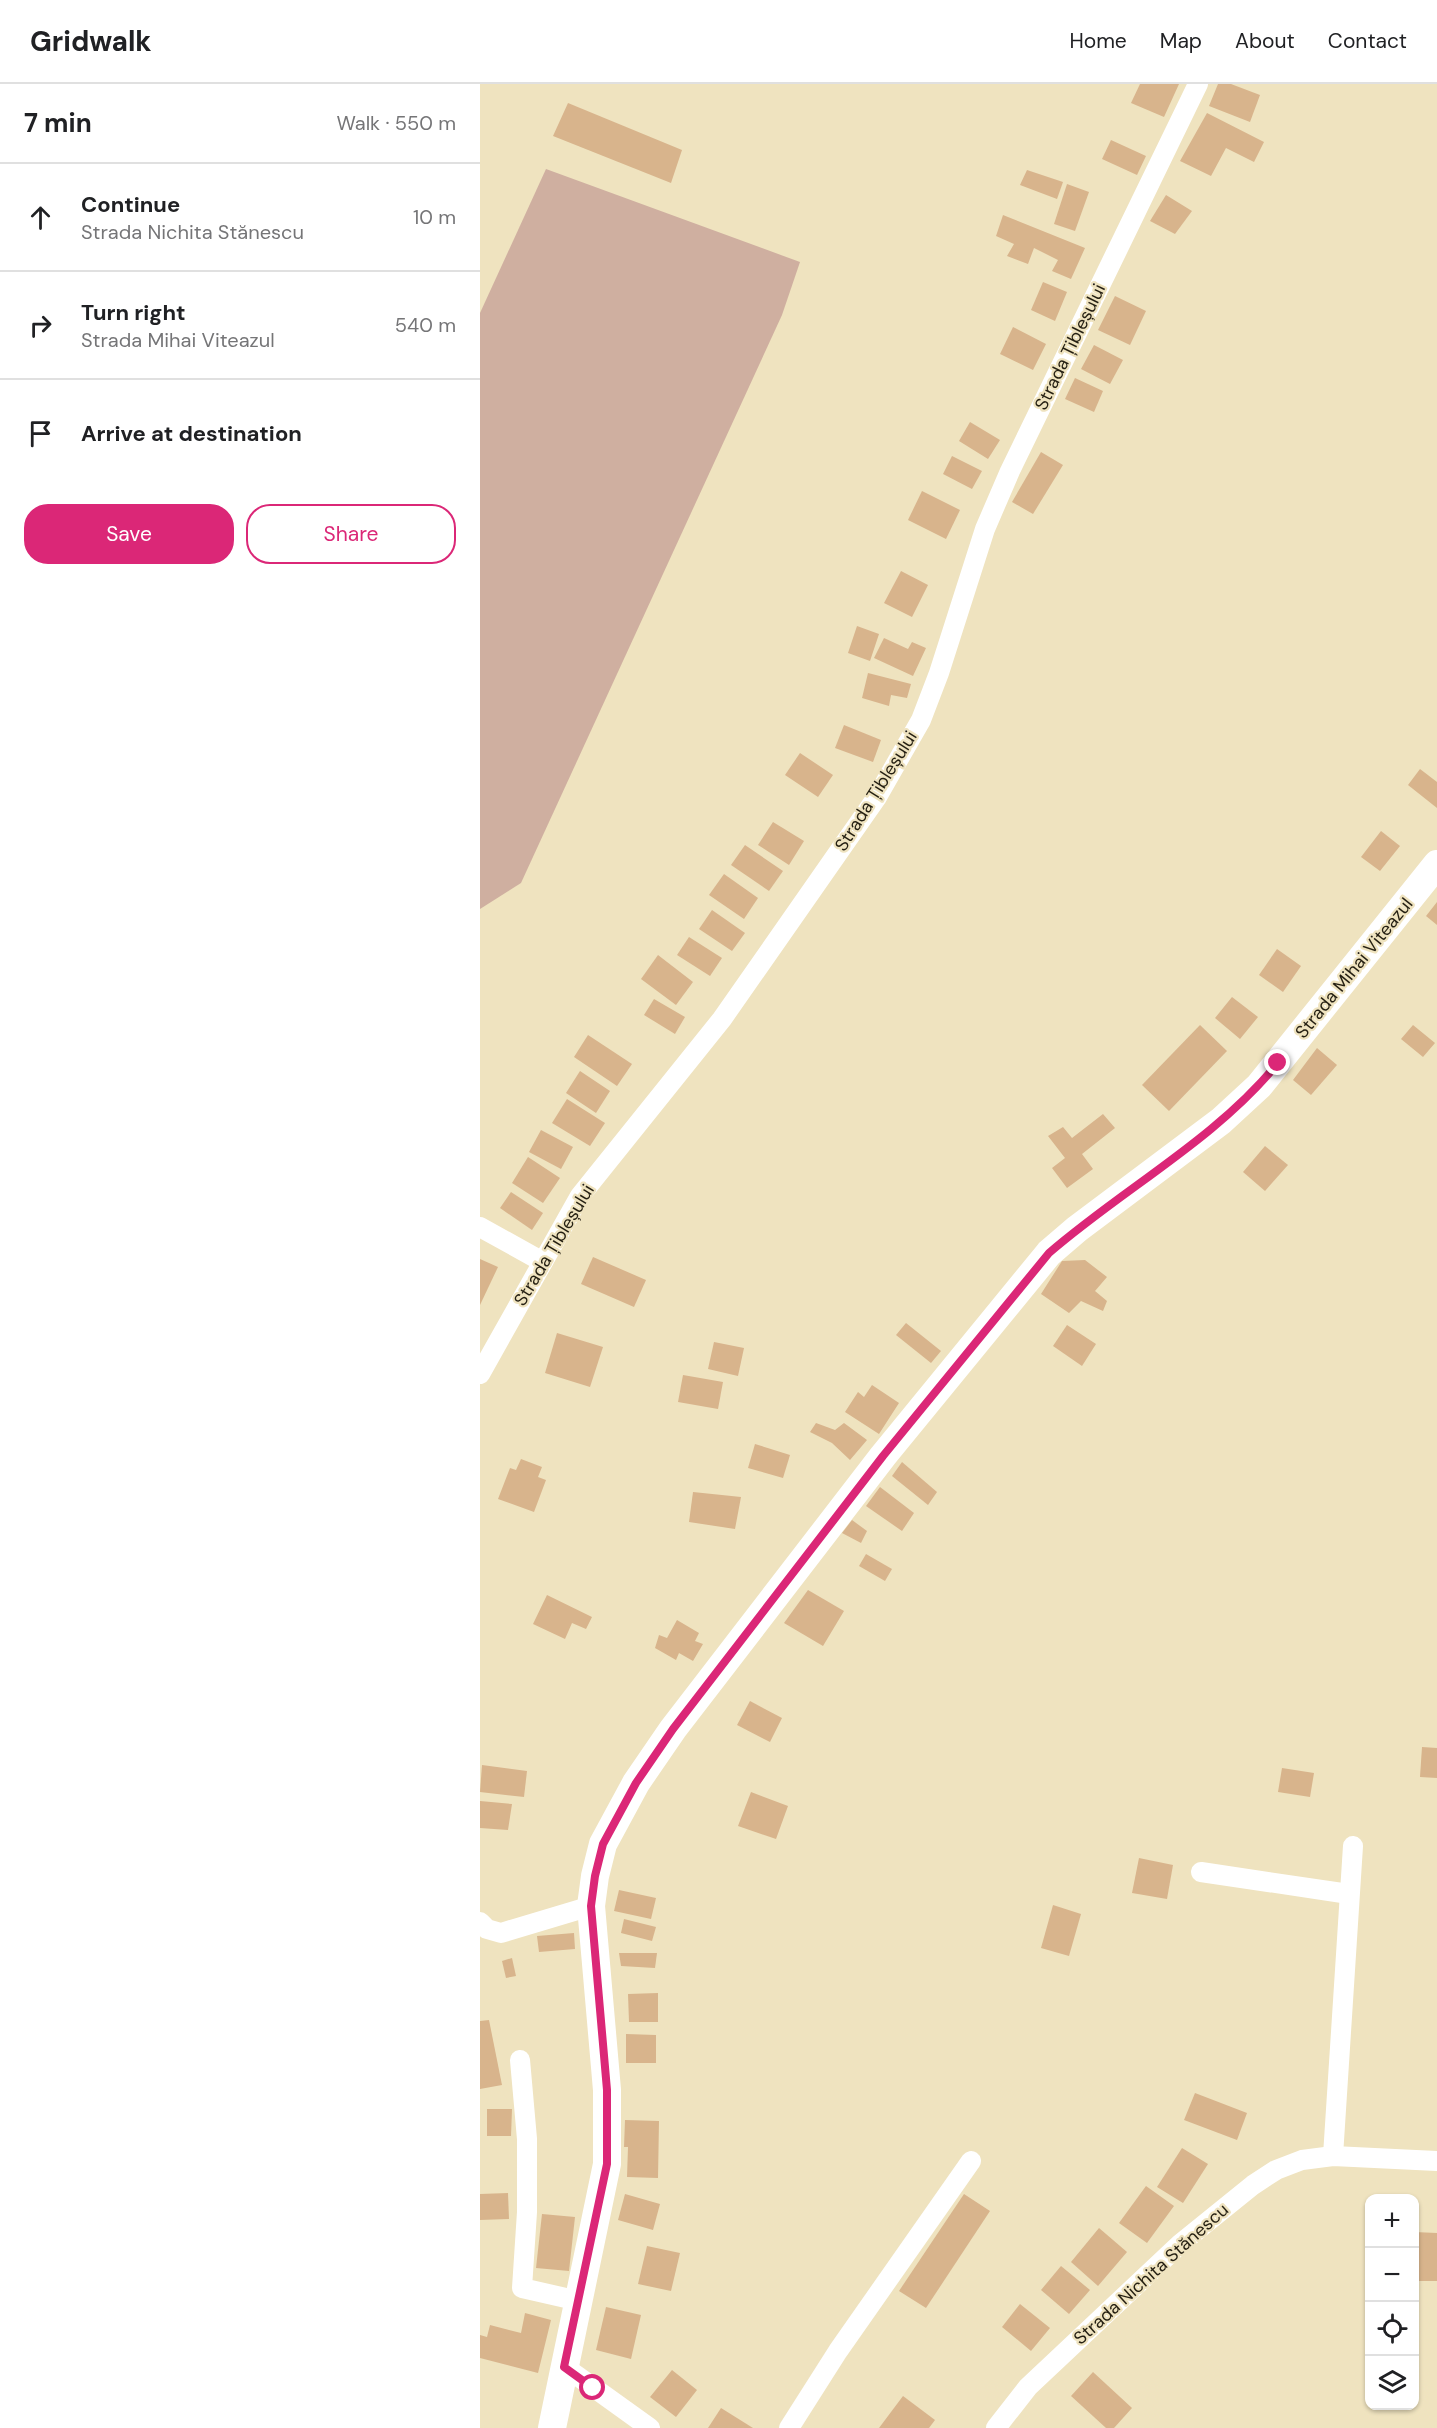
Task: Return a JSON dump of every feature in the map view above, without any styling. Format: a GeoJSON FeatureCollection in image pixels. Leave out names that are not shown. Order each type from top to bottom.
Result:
{"type":"FeatureCollection","features":[{"type":"Feature","properties":{"kind":"main road","name":"Strada Mihai Viteazul"},"geometry":{"type":"LineString","coordinates":[[552,2428],[607,2164],[607,2090],[591,1906],[603,1844],[636,1783],[673,1729],[883,1456],[1049,1253],[1085,1223],[1221,1121],[1259,1086],[1437,864]]}},
{"type":"Feature","properties":{"kind":"street","name":"Strada Țibleșului"},"geometry":{"type":"LineString","coordinates":[[480,1374],[580,1196],[722,1019],[877,797],[921,720],[939,673],[985,529],[1010,471],[1198,84]]}},
{"type":"Feature","properties":{"kind":"street"},"geometry":{"type":"LineString","coordinates":[[480,1227],[543,1262]]}},
{"type":"Feature","properties":{"kind":"street"},"geometry":{"type":"LineString","coordinates":[[1334,2156],[1353,1846]]}},
{"type":"Feature","properties":{"kind":"street"},"geometry":{"type":"LineString","coordinates":[[1201,1872],[1349,1894]]}},
{"type":"Feature","properties":{"kind":"street"},"geometry":{"type":"LineString","coordinates":[[480,1922],[487,1929],[501,1933],[591,1906]]}},
{"type":"Feature","properties":{"kind":"street"},"geometry":{"type":"LineString","coordinates":[[520,2060],[527,2139],[527,2212],[522,2288],[579,2301]]}},
{"type":"Feature","properties":{"kind":"street","name":"Strada Nichita Stănescu"},"geometry":{"type":"LineString","coordinates":[[996,2428],[1028,2387],[1180,2244],[1253,2185],[1276,2170],[1302,2160],[1334,2156],[1437,2161]]}},
{"type":"Feature","properties":{"kind":"street"},"geometry":{"type":"LineString","coordinates":[[789,2428],[838,2351],[970,2161]]}},
{"type":"Feature","properties":{"kind":"street"},"geometry":{"type":"LineString","coordinates":[[564,2367],[650,2428]]}},
{"type":"Feature","properties":{"kind":"shaded area"},"geometry":{"type":"Polygon","coordinates":[[[546,169],[800,262],[782,315],[521,883],[480,909],[480,313],[546,169]]]}},
{"type":"Feature","properties":{"kind":"building"},"geometry":{"type":"Polygon","coordinates":[[[1140,84],[1179,84],[1164,117],[1131,103],[1140,84]]]}},
{"type":"Feature","properties":{"kind":"building"},"geometry":{"type":"Polygon","coordinates":[[[1218,84],[1231,84],[1260,95],[1250,122],[1209,106],[1218,84]]]}},
{"type":"Feature","properties":{"kind":"building"},"geometry":{"type":"Polygon","coordinates":[[[568,103],[682,150],[671,183],[553,136],[568,103]]]}},
{"type":"Feature","properties":{"kind":"building"},"geometry":{"type":"Polygon","coordinates":[[[1207,113],[1264,142],[1254,162],[1226,148],[1211,176],[1180,161],[1207,113]]]}},
{"type":"Feature","properties":{"kind":"building"},"geometry":{"type":"Polygon","coordinates":[[[1111,140],[1146,156],[1137,175],[1102,159],[1111,140]]]}},
{"type":"Feature","properties":{"kind":"building"},"geometry":{"type":"Polygon","coordinates":[[[1027,170],[1063,182],[1057,199],[1020,185],[1027,170]]]}},
{"type":"Feature","properties":{"kind":"building"},"geometry":{"type":"Polygon","coordinates":[[[1067,184],[1089,192],[1075,231],[1054,224],[1067,184]]]}},
{"type":"Feature","properties":{"kind":"building"},"geometry":{"type":"Polygon","coordinates":[[[1166,195],[1192,211],[1175,234],[1150,221],[1166,195]]]}},
{"type":"Feature","properties":{"kind":"building"},"geometry":{"type":"Polygon","coordinates":[[[1003,215],[1085,248],[1071,279],[1052,271],[1058,260],[1034,248],[1028,264],[1007,256],[1014,244],[996,236],[1003,215]]]}},
{"type":"Feature","properties":{"kind":"building"},"geometry":{"type":"Polygon","coordinates":[[[1043,282],[1067,292],[1055,321],[1031,310],[1043,282]]]}},
{"type":"Feature","properties":{"kind":"building"},"geometry":{"type":"Polygon","coordinates":[[[1115,296],[1146,311],[1130,345],[1098,330],[1115,296]]]}},
{"type":"Feature","properties":{"kind":"building"},"geometry":{"type":"Polygon","coordinates":[[[1013,327],[1046,344],[1033,370],[1000,354],[1013,327]]]}},
{"type":"Feature","properties":{"kind":"building"},"geometry":{"type":"Polygon","coordinates":[[[1094,345],[1123,360],[1110,384],[1081,369],[1094,345]]]}},
{"type":"Feature","properties":{"kind":"building"},"geometry":{"type":"Polygon","coordinates":[[[1075,378],[1103,391],[1094,412],[1065,399],[1075,378]]]}},
{"type":"Feature","properties":{"kind":"building"},"geometry":{"type":"Polygon","coordinates":[[[970,422],[1000,440],[988,459],[959,441],[970,422]]]}},
{"type":"Feature","properties":{"kind":"building"},"geometry":{"type":"Polygon","coordinates":[[[1041,452],[1063,465],[1033,514],[1012,502],[1041,452]]]}},
{"type":"Feature","properties":{"kind":"building"},"geometry":{"type":"Polygon","coordinates":[[[952,456],[982,471],[972,489],[943,474],[952,456]]]}},
{"type":"Feature","properties":{"kind":"building"},"geometry":{"type":"Polygon","coordinates":[[[922,491],[960,510],[946,539],[908,520],[922,491]]]}},
{"type":"Feature","properties":{"kind":"building"},"geometry":{"type":"Polygon","coordinates":[[[901,571],[928,585],[912,617],[884,603],[901,571]]]}},
{"type":"Feature","properties":{"kind":"building"},"geometry":{"type":"Polygon","coordinates":[[[857,626],[879,634],[870,661],[848,653],[857,626]]]}},
{"type":"Feature","properties":{"kind":"building"},"geometry":{"type":"Polygon","coordinates":[[[884,638],[908,649],[912,642],[926,648],[913,676],[874,658],[884,638]]]}},
{"type":"Feature","properties":{"kind":"building"},"geometry":{"type":"Polygon","coordinates":[[[868,673],[911,684],[907,698],[891,695],[889,706],[862,698],[868,673]]]}},
{"type":"Feature","properties":{"kind":"building"},"geometry":{"type":"Polygon","coordinates":[[[844,725],[881,740],[873,762],[835,748],[844,725]]]}},
{"type":"Feature","properties":{"kind":"building"},"geometry":{"type":"Polygon","coordinates":[[[800,753],[833,775],[818,797],[785,775],[800,753]]]}},
{"type":"Feature","properties":{"kind":"building"},"geometry":{"type":"Polygon","coordinates":[[[1420,769],[1437,782],[1437,808],[1408,785],[1420,769]]]}},
{"type":"Feature","properties":{"kind":"building"},"geometry":{"type":"Polygon","coordinates":[[[773,822],[804,841],[789,865],[758,845],[773,822]]]}},
{"type":"Feature","properties":{"kind":"building"},"geometry":{"type":"Polygon","coordinates":[[[1381,831],[1400,846],[1380,871],[1361,857],[1381,831]]]}},
{"type":"Feature","properties":{"kind":"building"},"geometry":{"type":"Polygon","coordinates":[[[745,845],[783,871],[769,891],[731,865],[745,845]]]}},
{"type":"Feature","properties":{"kind":"building"},"geometry":{"type":"Polygon","coordinates":[[[724,874],[758,898],[744,919],[709,895],[724,874]]]}},
{"type":"Feature","properties":{"kind":"building"},"geometry":{"type":"Polygon","coordinates":[[[1437,902],[1437,925],[1426,916],[1437,902]]]}},
{"type":"Feature","properties":{"kind":"building"},"geometry":{"type":"Polygon","coordinates":[[[712,910],[745,933],[732,951],[699,929],[712,910]]]}},
{"type":"Feature","properties":{"kind":"building"},"geometry":{"type":"Polygon","coordinates":[[[689,937],[722,958],[710,976],[677,955],[689,937]]]}},
{"type":"Feature","properties":{"kind":"building"},"geometry":{"type":"Polygon","coordinates":[[[1277,949],[1301,966],[1283,992],[1259,975],[1277,949]]]}},
{"type":"Feature","properties":{"kind":"building"},"geometry":{"type":"Polygon","coordinates":[[[658,955],[693,982],[676,1005],[641,979],[658,955]]]}},
{"type":"Feature","properties":{"kind":"building"},"geometry":{"type":"Polygon","coordinates":[[[1232,997],[1258,1017],[1240,1039],[1215,1018],[1232,997]]]}},
{"type":"Feature","properties":{"kind":"building"},"geometry":{"type":"Polygon","coordinates":[[[654,999],[685,1017],[675,1034],[644,1015],[654,999]]]}},
{"type":"Feature","properties":{"kind":"building"},"geometry":{"type":"Polygon","coordinates":[[[1200,1025],[1227,1051],[1169,1111],[1142,1085],[1200,1025]]]}},
{"type":"Feature","properties":{"kind":"building"},"geometry":{"type":"Polygon","coordinates":[[[1413,1025],[1435,1043],[1423,1057],[1401,1039],[1413,1025]]]}},
{"type":"Feature","properties":{"kind":"building"},"geometry":{"type":"Polygon","coordinates":[[[588,1035],[632,1064],[617,1086],[574,1057],[588,1035]]]}},
{"type":"Feature","properties":{"kind":"building"},"geometry":{"type":"Polygon","coordinates":[[[1317,1048],[1337,1065],[1311,1095],[1293,1080],[1317,1048]]]}},
{"type":"Feature","properties":{"kind":"building"},"geometry":{"type":"Polygon","coordinates":[[[580,1071],[610,1091],[596,1113],[566,1093],[580,1071]]]}},
{"type":"Feature","properties":{"kind":"building"},"geometry":{"type":"Polygon","coordinates":[[[567,1099],[605,1123],[590,1146],[552,1123],[567,1099]]]}},
{"type":"Feature","properties":{"kind":"building"},"geometry":{"type":"Polygon","coordinates":[[[1103,1114],[1115,1128],[1082,1154],[1093,1169],[1067,1188],[1052,1168],[1065,1158],[1048,1136],[1063,1127],[1072,1138],[1103,1114]]]}},
{"type":"Feature","properties":{"kind":"building"},"geometry":{"type":"Polygon","coordinates":[[[541,1130],[573,1147],[561,1169],[529,1152],[541,1130]]]}},
{"type":"Feature","properties":{"kind":"building"},"geometry":{"type":"Polygon","coordinates":[[[1265,1146],[1288,1165],[1265,1191],[1243,1172],[1265,1146]]]}},
{"type":"Feature","properties":{"kind":"building"},"geometry":{"type":"Polygon","coordinates":[[[528,1157],[560,1178],[543,1203],[512,1183],[528,1157]]]}},
{"type":"Feature","properties":{"kind":"building"},"geometry":{"type":"Polygon","coordinates":[[[511,1192],[543,1213],[532,1230],[500,1208],[511,1192]]]}},
{"type":"Feature","properties":{"kind":"building"},"geometry":{"type":"Polygon","coordinates":[[[593,1257],[646,1280],[634,1307],[581,1284],[593,1257]]]}},
{"type":"Feature","properties":{"kind":"building"},"geometry":{"type":"Polygon","coordinates":[[[480,1259],[498,1267],[480,1305],[480,1259]]]}},
{"type":"Feature","properties":{"kind":"building"},"geometry":{"type":"Polygon","coordinates":[[[1085,1260],[1107,1277],[1095,1291],[1107,1301],[1103,1311],[1081,1301],[1069,1313],[1041,1294],[1062,1261],[1085,1260]]]}},
{"type":"Feature","properties":{"kind":"building"},"geometry":{"type":"Polygon","coordinates":[[[906,1323],[941,1351],[931,1363],[896,1335],[906,1323]]]}},
{"type":"Feature","properties":{"kind":"building"},"geometry":{"type":"Polygon","coordinates":[[[1067,1325],[1096,1344],[1082,1366],[1053,1346],[1067,1325]]]}},
{"type":"Feature","properties":{"kind":"building"},"geometry":{"type":"Polygon","coordinates":[[[557,1333],[603,1347],[590,1387],[545,1373],[557,1333]]]}},
{"type":"Feature","properties":{"kind":"building"},"geometry":{"type":"Polygon","coordinates":[[[714,1342],[744,1348],[738,1376],[708,1369],[714,1342]]]}},
{"type":"Feature","properties":{"kind":"building"},"geometry":{"type":"Polygon","coordinates":[[[683,1375],[723,1382],[718,1409],[678,1402],[683,1375]]]}},
{"type":"Feature","properties":{"kind":"building"},"geometry":{"type":"Polygon","coordinates":[[[872,1385],[899,1403],[879,1434],[845,1412],[858,1392],[864,1397],[872,1385]]]}},
{"type":"Feature","properties":{"kind":"building"},"geometry":{"type":"Polygon","coordinates":[[[816,1423],[835,1430],[844,1423],[867,1440],[850,1460],[832,1443],[810,1432],[816,1423]]]}},
{"type":"Feature","properties":{"kind":"building"},"geometry":{"type":"Polygon","coordinates":[[[755,1444],[790,1455],[783,1478],[748,1468],[755,1444]]]}},
{"type":"Feature","properties":{"kind":"building"},"geometry":{"type":"Polygon","coordinates":[[[521,1459],[542,1467],[538,1477],[546,1480],[534,1512],[498,1499],[510,1468],[516,1470],[521,1459]]]}},
{"type":"Feature","properties":{"kind":"building"},"geometry":{"type":"Polygon","coordinates":[[[902,1462],[937,1492],[928,1505],[892,1476],[902,1462]]]}},
{"type":"Feature","properties":{"kind":"building"},"geometry":{"type":"Polygon","coordinates":[[[880,1487],[914,1513],[902,1531],[866,1506],[880,1487]]]}},
{"type":"Feature","properties":{"kind":"building"},"geometry":{"type":"Polygon","coordinates":[[[693,1492],[741,1497],[735,1529],[689,1522],[693,1492]]]}},
{"type":"Feature","properties":{"kind":"building"},"geometry":{"type":"Polygon","coordinates":[[[852,1520],[867,1531],[861,1543],[842,1533],[852,1520]]]}},
{"type":"Feature","properties":{"kind":"building"},"geometry":{"type":"Polygon","coordinates":[[[866,1554],[892,1569],[885,1581],[859,1566],[866,1554]]]}},
{"type":"Feature","properties":{"kind":"building"},"geometry":{"type":"Polygon","coordinates":[[[808,1590],[844,1611],[823,1646],[784,1623],[808,1590]]]}},
{"type":"Feature","properties":{"kind":"building"},"geometry":{"type":"Polygon","coordinates":[[[547,1595],[592,1617],[586,1629],[572,1623],[565,1639],[533,1624],[547,1595]]]}},
{"type":"Feature","properties":{"kind":"building"},"geometry":{"type":"Polygon","coordinates":[[[677,1620],[699,1633],[695,1641],[703,1644],[693,1661],[679,1653],[676,1660],[655,1648],[659,1635],[667,1638],[677,1620]]]}},
{"type":"Feature","properties":{"kind":"building"},"geometry":{"type":"Polygon","coordinates":[[[750,1701],[782,1718],[770,1742],[737,1725],[750,1701]]]}},
{"type":"Feature","properties":{"kind":"building"},"geometry":{"type":"Polygon","coordinates":[[[1422,1747],[1437,1748],[1437,1778],[1420,1777],[1422,1747]]]}},
{"type":"Feature","properties":{"kind":"building"},"geometry":{"type":"Polygon","coordinates":[[[482,1765],[527,1771],[524,1797],[480,1792],[482,1765]]]}},
{"type":"Feature","properties":{"kind":"building"},"geometry":{"type":"Polygon","coordinates":[[[1282,1768],[1314,1773],[1310,1797],[1278,1792],[1282,1768]]]}},
{"type":"Feature","properties":{"kind":"building"},"geometry":{"type":"Polygon","coordinates":[[[751,1792],[788,1806],[776,1839],[738,1826],[751,1792]]]}},
{"type":"Feature","properties":{"kind":"building"},"geometry":{"type":"Polygon","coordinates":[[[480,1801],[512,1804],[508,1830],[480,1828],[480,1801]]]}},
{"type":"Feature","properties":{"kind":"building"},"geometry":{"type":"Polygon","coordinates":[[[1139,1858],[1173,1865],[1167,1899],[1132,1893],[1139,1858]]]}},
{"type":"Feature","properties":{"kind":"building"},"geometry":{"type":"Polygon","coordinates":[[[619,1890],[656,1898],[651,1919],[614,1911],[619,1890]]]}},
{"type":"Feature","properties":{"kind":"building"},"geometry":{"type":"Polygon","coordinates":[[[1053,1905],[1081,1914],[1069,1956],[1041,1948],[1053,1905]]]}},
{"type":"Feature","properties":{"kind":"building"},"geometry":{"type":"Polygon","coordinates":[[[624,1919],[656,1927],[652,1941],[621,1933],[624,1919]]]}},
{"type":"Feature","properties":{"kind":"building"},"geometry":{"type":"Polygon","coordinates":[[[574,1933],[575,1949],[539,1952],[537,1936],[574,1933]]]}},
{"type":"Feature","properties":{"kind":"building"},"geometry":{"type":"Polygon","coordinates":[[[619,1953],[657,1953],[655,1968],[621,1966],[619,1953]]]}},
{"type":"Feature","properties":{"kind":"building"},"geometry":{"type":"Polygon","coordinates":[[[512,1958],[516,1976],[506,1978],[502,1961],[512,1958]]]}},
{"type":"Feature","properties":{"kind":"building"},"geometry":{"type":"Polygon","coordinates":[[[658,1993],[658,2022],[629,2022],[628,1994],[658,1993]]]}},
{"type":"Feature","properties":{"kind":"building"},"geometry":{"type":"Polygon","coordinates":[[[489,2020],[502,2085],[480,2089],[480,2021],[489,2020]]]}},
{"type":"Feature","properties":{"kind":"building"},"geometry":{"type":"Polygon","coordinates":[[[626,2034],[656,2035],[656,2063],[626,2063],[626,2034]]]}},
{"type":"Feature","properties":{"kind":"building"},"geometry":{"type":"Polygon","coordinates":[[[1195,2093],[1247,2113],[1237,2140],[1184,2120],[1195,2093]]]}},
{"type":"Feature","properties":{"kind":"building"},"geometry":{"type":"Polygon","coordinates":[[[487,2109],[512,2109],[511,2136],[487,2136],[487,2109]]]}},
{"type":"Feature","properties":{"kind":"building"},"geometry":{"type":"Polygon","coordinates":[[[625,2120],[659,2121],[658,2178],[627,2177],[628,2147],[624,2147],[625,2120]]]}},
{"type":"Feature","properties":{"kind":"building"},"geometry":{"type":"Polygon","coordinates":[[[1182,2148],[1208,2164],[1183,2203],[1157,2187],[1182,2148]]]}},
{"type":"Feature","properties":{"kind":"building"},"geometry":{"type":"Polygon","coordinates":[[[1146,2186],[1174,2206],[1147,2243],[1119,2223],[1146,2186]]]}},
{"type":"Feature","properties":{"kind":"building"},"geometry":{"type":"Polygon","coordinates":[[[508,2193],[509,2219],[480,2220],[480,2194],[508,2193]]]}},
{"type":"Feature","properties":{"kind":"building"},"geometry":{"type":"Polygon","coordinates":[[[625,2194],[660,2204],[653,2230],[618,2220],[625,2194]]]}},
{"type":"Feature","properties":{"kind":"building"},"geometry":{"type":"Polygon","coordinates":[[[964,2194],[990,2211],[926,2308],[899,2291],[964,2194]]]}},
{"type":"Feature","properties":{"kind":"building"},"geometry":{"type":"Polygon","coordinates":[[[542,2214],[575,2217],[569,2271],[536,2268],[542,2214]]]}},
{"type":"Feature","properties":{"kind":"building"},"geometry":{"type":"Polygon","coordinates":[[[1099,2228],[1127,2252],[1098,2286],[1071,2262],[1099,2228]]]}},
{"type":"Feature","properties":{"kind":"building"},"geometry":{"type":"Polygon","coordinates":[[[1419,2232],[1437,2233],[1437,2281],[1419,2281],[1419,2232]]]}},
{"type":"Feature","properties":{"kind":"building"},"geometry":{"type":"Polygon","coordinates":[[[647,2246],[680,2253],[671,2291],[638,2284],[647,2246]]]}},
{"type":"Feature","properties":{"kind":"building"},"geometry":{"type":"Polygon","coordinates":[[[1061,2266],[1090,2290],[1069,2314],[1041,2290],[1061,2266]]]}},
{"type":"Feature","properties":{"kind":"building"},"geometry":{"type":"Polygon","coordinates":[[[1020,2304],[1050,2328],[1031,2351],[1002,2327],[1020,2304]]]}},
{"type":"Feature","properties":{"kind":"building"},"geometry":{"type":"Polygon","coordinates":[[[606,2307],[641,2315],[631,2359],[596,2350],[606,2307]]]}},
{"type":"Feature","properties":{"kind":"building"},"geometry":{"type":"Polygon","coordinates":[[[525,2313],[551,2320],[538,2373],[480,2358],[480,2335],[487,2337],[490,2325],[521,2333],[525,2313]]]}},
{"type":"Feature","properties":{"kind":"building"},"geometry":{"type":"Polygon","coordinates":[[[672,2370],[697,2390],[676,2417],[650,2397],[672,2370]]]}},
{"type":"Feature","properties":{"kind":"building"},"geometry":{"type":"Polygon","coordinates":[[[1093,2372],[1132,2408],[1114,2428],[1106,2428],[1071,2396],[1093,2372]]]}},
{"type":"Feature","properties":{"kind":"building"},"geometry":{"type":"Polygon","coordinates":[[[903,2396],[935,2420],[929,2428],[879,2428],[903,2396]]]}},
{"type":"Feature","properties":{"kind":"building"},"geometry":{"type":"Polygon","coordinates":[[[721,2408],[753,2428],[708,2428],[721,2408]]]}},
{"type":"Feature","properties":{"kind":"route"},"geometry":{"type":"LineString","coordinates":[[593,2388],[564,2367],[607,2164],[607,2090],[591,1906],[603,1844],[619,1811],[673,1729],[883,1456],[1049,1253],[1118,1197],[1221,1121],[1259,1086],[1278,1063]]}}]}
